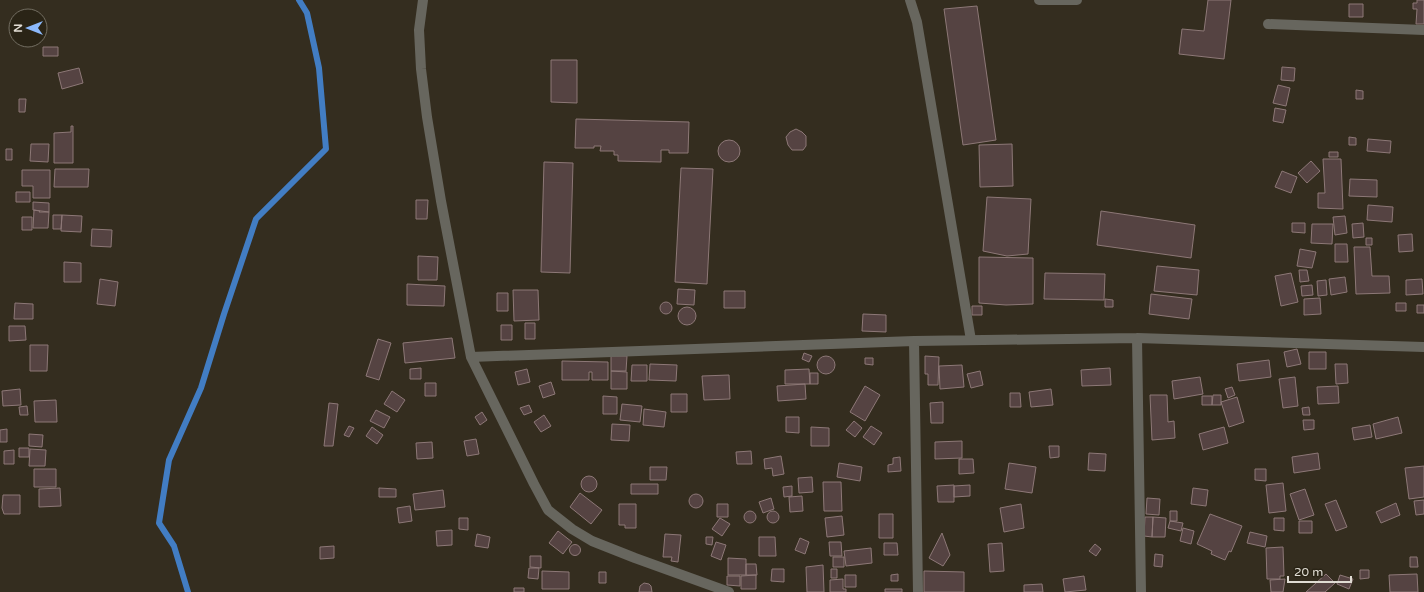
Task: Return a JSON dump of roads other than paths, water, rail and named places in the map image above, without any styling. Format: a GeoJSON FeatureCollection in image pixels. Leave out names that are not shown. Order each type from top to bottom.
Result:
{"type":"FeatureCollection","features":[{"type":"Feature","properties":{"kind":"street"},"geometry":{"type":"LineString","coordinates":[[423,0],[419,30],[421,69],[427,117],[441,201],[471,357],[534,484],[548,510],[572,529],[592,541],[718,590],[729,592]]}},
{"type":"Feature","properties":{"kind":"street"},"geometry":{"type":"LineString","coordinates":[[910,0],[917,22],[971,340]]}},
{"type":"Feature","properties":{"kind":"street"},"geometry":{"type":"LineString","coordinates":[[1039,0],[1077,0]]}},
{"type":"Feature","properties":{"kind":"street"},"geometry":{"type":"LineString","coordinates":[[1268,24],[1424,30]]}},
{"type":"Feature","properties":{"kind":"street"},"geometry":{"type":"LineString","coordinates":[[471,357],[914,341],[1137,338],[1424,347]]}},
{"type":"Feature","properties":{"kind":"street"},"geometry":{"type":"LineString","coordinates":[[1137,338],[1141,592]]}},
{"type":"Feature","properties":{"kind":"street"},"geometry":{"type":"LineString","coordinates":[[914,341],[918,592]]}},
{"type":"Feature","properties":{"kind":"waterway"},"geometry":{"type":"LineString","coordinates":[[188,592],[174,546],[159,523],[169,460],[201,388],[256,219],[326,149],[319,68],[307,13],[299,0]]}}]}
